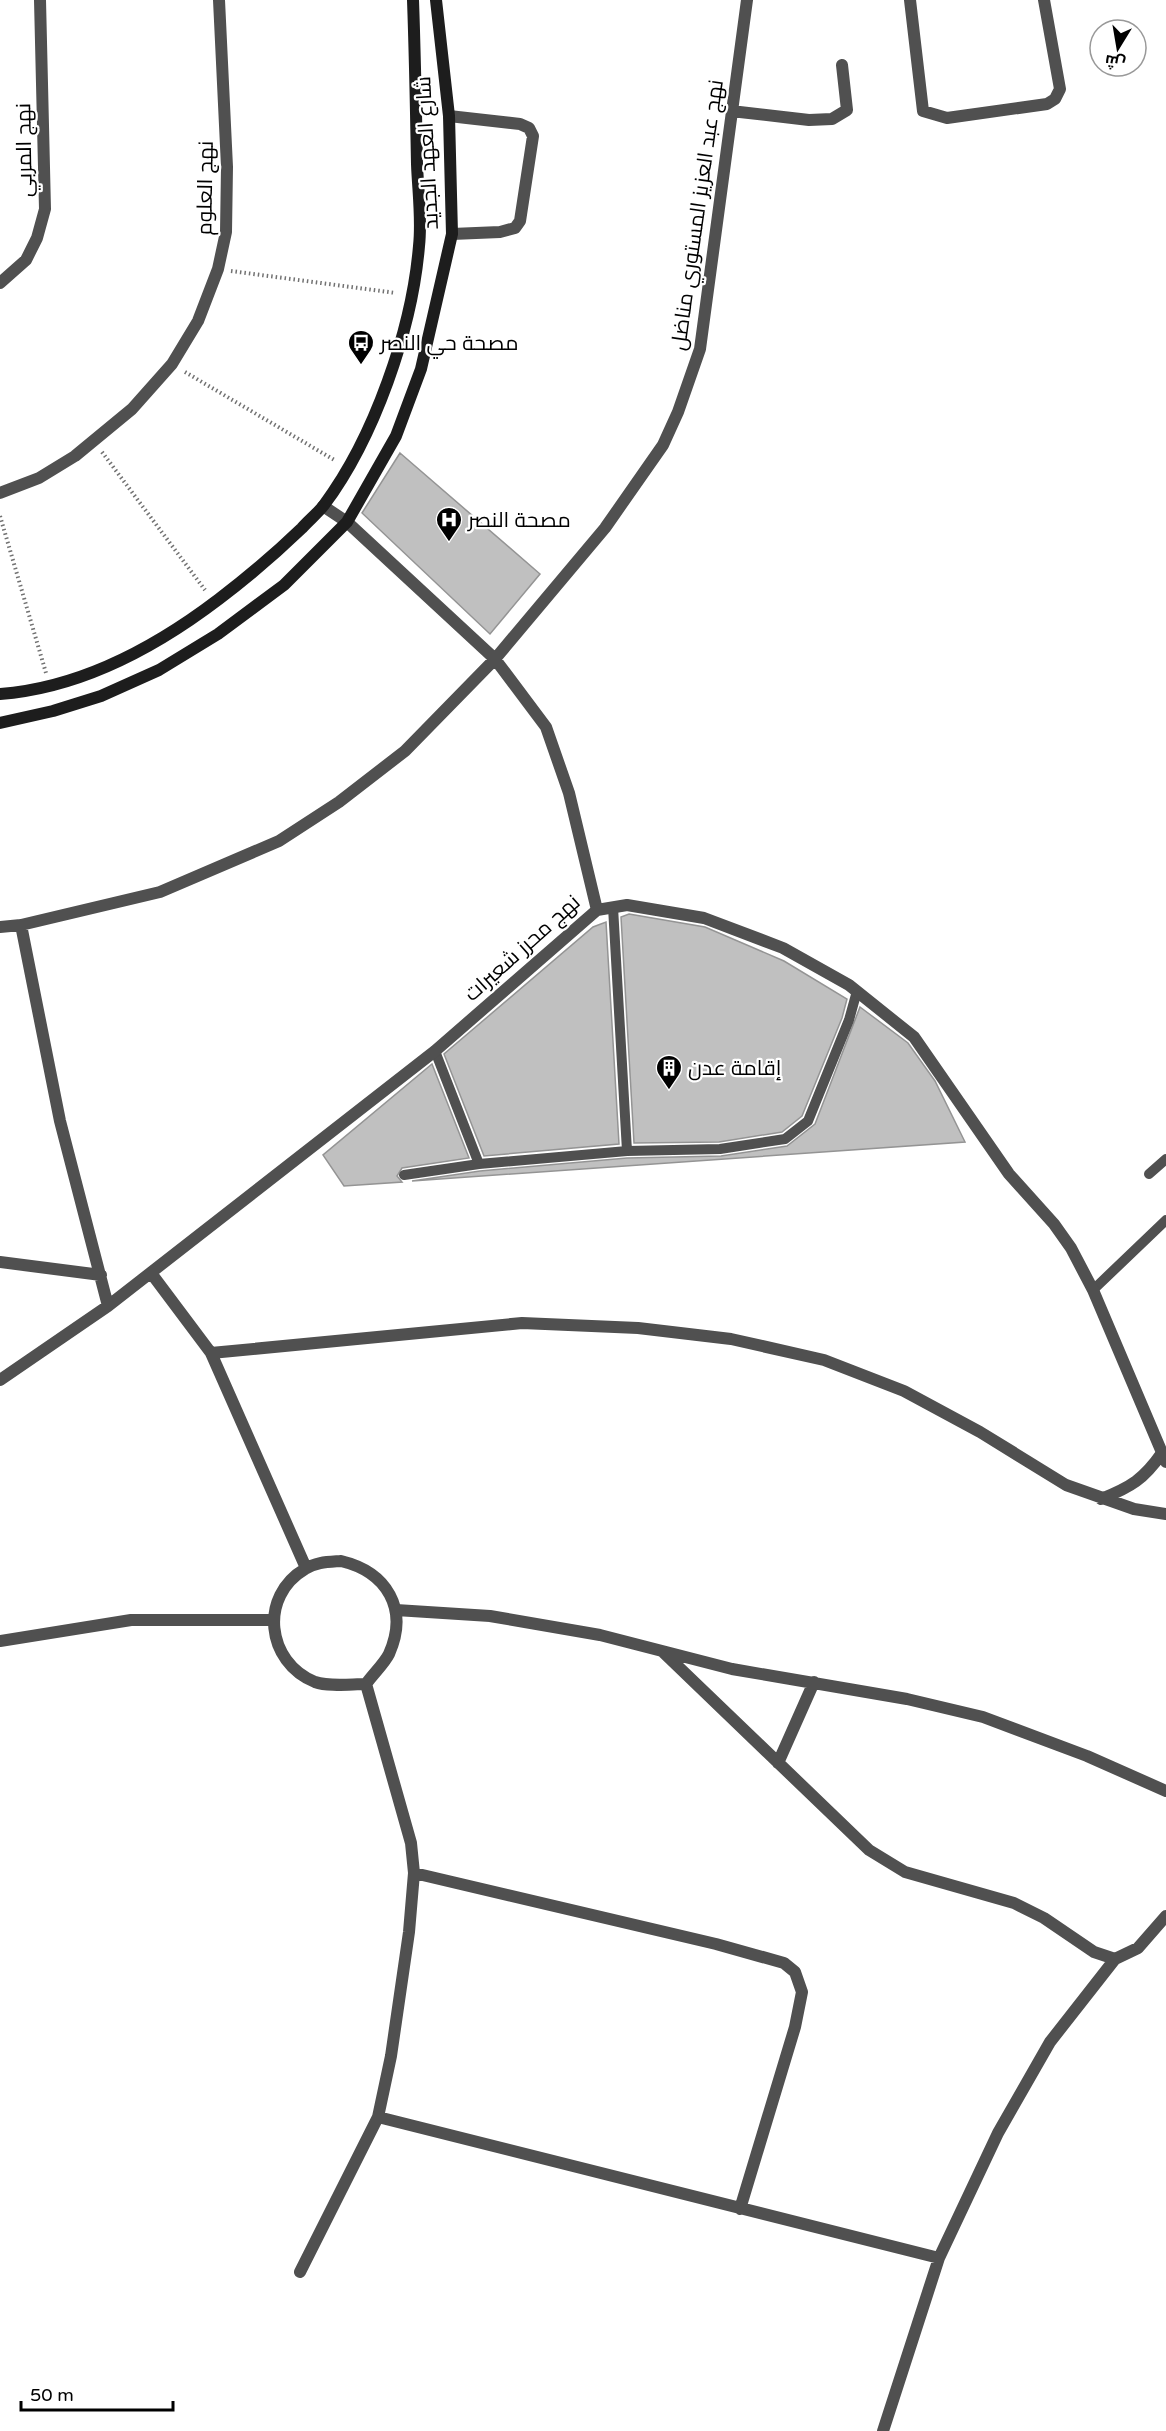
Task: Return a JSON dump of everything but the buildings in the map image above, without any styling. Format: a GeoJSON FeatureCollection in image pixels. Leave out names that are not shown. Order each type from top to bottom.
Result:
{"type":"FeatureCollection","features":[{"type":"Feature","properties":{"kind":"main road","name":"شارع العهد الجديد"},"geometry":{"type":"LineString","coordinates":[[0,694],[49,685],[93,672],[149,646],[188,623],[269,561],[323,506],[347,468],[368,428],[394,364],[411,295],[419,246],[413,0]]}},
{"type":"Feature","properties":{"kind":"main road","name":"شارع العهد الجديد"},"geometry":{"type":"LineString","coordinates":[[0,723],[53,711],[101,696],[159,670],[218,634],[284,585],[347,522],[396,436],[422,369],[452,234],[449,116],[436,0]]}},
{"type":"Feature","properties":{"kind":"street","name":"نهج المربي"},"geometry":{"type":"LineString","coordinates":[[0,283],[26,260],[37,238],[45,209],[40,0]]}},
{"type":"Feature","properties":{"kind":"street","name":"نهج العلوم"},"geometry":{"type":"LineString","coordinates":[[0,493],[39,478],[75,456],[132,409],[172,364],[198,321],[218,269],[226,232],[227,166],[219,0]]}},
{"type":"Feature","properties":{"kind":"street","name":"نهج عبد العزيز المستوري مناضل"},"geometry":{"type":"LineString","coordinates":[[0,927],[21,926],[160,892],[279,841],[339,802],[405,751],[495,659],[605,528],[663,445],[678,412],[700,348],[747,0]]}},
{"type":"Feature","properties":{"kind":"street"},"geometry":{"type":"LineString","coordinates":[[910,0],[923,111],[947,118],[1047,104],[1055,99],[1060,90],[1044,0]]}},
{"type":"Feature","properties":{"kind":"street"},"geometry":{"type":"LineString","coordinates":[[731,111],[809,120],[832,119],[847,110],[842,65]]}},
{"type":"Feature","properties":{"kind":"street"},"geometry":{"type":"LineString","coordinates":[[449,116],[520,124],[528,128],[533,136],[520,221],[515,228],[500,232],[452,234]]}},
{"type":"Feature","properties":{"kind":"street","name":"نهج محرز شعيرات"},"geometry":{"type":"LineString","coordinates":[[0,1380],[108,1306],[435,1051],[597,910],[569,793],[546,727],[495,659],[347,522],[323,506]]}},
{"type":"Feature","properties":{"kind":"street"},"geometry":{"type":"LineString","coordinates":[[597,910],[627,905],[704,918],[783,948],[857,991],[914,1037],[1009,1174],[1054,1224],[1071,1248],[1093,1290],[1164,1457],[1131,1487],[1101,1499]]}},
{"type":"Feature","properties":{"kind":"street"},"geometry":{"type":"LineString","coordinates":[[21,926],[60,1121],[108,1306]]}},
{"type":"Feature","properties":{"kind":"street"},"geometry":{"type":"LineString","coordinates":[[0,1262],[101,1275]]}},
{"type":"Feature","properties":{"kind":"street"},"geometry":{"type":"LineString","coordinates":[[151,1273],[211,1353],[306,1568]]}},
{"type":"Feature","properties":{"kind":"street"},"geometry":{"type":"LineString","coordinates":[[211,1353],[522,1323],[638,1328],[731,1340],[824,1360],[904,1391],[980,1432],[1066,1485],[1134,1509],[1166,1514]]}},
{"type":"Feature","properties":{"kind":"street"},"geometry":{"type":"LineString","coordinates":[[340,1561],[358,1565],[373,1574],[386,1587],[396,1610],[397,1630],[388,1656],[366,1684],[317,1683],[293,1669],[277,1647],[272,1620],[277,1599],[289,1581],[306,1568],[323,1562],[340,1561]]}},
{"type":"Feature","properties":{"kind":"street"},"geometry":{"type":"LineString","coordinates":[[396,1610],[490,1616],[600,1635],[732,1669],[907,1699],[983,1717],[1087,1756],[1166,1791]]}},
{"type":"Feature","properties":{"kind":"street"},"geometry":{"type":"LineString","coordinates":[[0,1641],[130,1620],[272,1620]]}},
{"type":"Feature","properties":{"kind":"street"},"geometry":{"type":"LineString","coordinates":[[663,1651],[869,1850],[905,1872],[1014,1903],[1044,1918],[1094,1952],[1115,1959]]}},
{"type":"Feature","properties":{"kind":"street"},"geometry":{"type":"LineString","coordinates":[[778,1763],[814,1682]]}},
{"type":"Feature","properties":{"kind":"street"},"geometry":{"type":"LineString","coordinates":[[300,2272],[378,2117],[408,1943],[414,1873],[411,1844],[366,1684]]}},
{"type":"Feature","properties":{"kind":"street"},"geometry":{"type":"LineString","coordinates":[[414,1873],[716,1944],[784,1964],[795,1972],[802,1992],[795,2027],[740,2209]]}},
{"type":"Feature","properties":{"kind":"street"},"geometry":{"type":"LineString","coordinates":[[883,2431],[939,2258],[999,2133],[1050,2042],[1115,1959],[1138,1948],[1166,1916]]}},
{"type":"Feature","properties":{"kind":"street"},"geometry":{"type":"LineString","coordinates":[[378,2117],[939,2258]]}},
{"type":"Feature","properties":{"kind":"lane"},"geometry":{"type":"LineString","coordinates":[[614,907],[627,1151]]}},
{"type":"Feature","properties":{"kind":"lane"},"geometry":{"type":"LineString","coordinates":[[404,1175],[479,1164],[627,1151],[720,1149],[785,1139],[808,1121],[849,1020],[857,991]]}},
{"type":"Feature","properties":{"kind":"lane"},"geometry":{"type":"LineString","coordinates":[[435,1051],[479,1164]]}},
{"type":"Feature","properties":{"kind":"lane"},"geometry":{"type":"LineString","coordinates":[[1149,1174],[1166,1159]]}},
{"type":"Feature","properties":{"kind":"lane"},"geometry":{"type":"LineString","coordinates":[[1093,1290],[1166,1220]]}},
{"type":"Feature","properties":{"kind":"path"},"geometry":{"type":"LineString","coordinates":[[218,269],[411,295]]}},
{"type":"Feature","properties":{"kind":"path"},"geometry":{"type":"LineString","coordinates":[[172,364],[347,468]]}},
{"type":"Feature","properties":{"kind":"path"},"geometry":{"type":"LineString","coordinates":[[93,440],[215,603]]}},
{"type":"Feature","properties":{"kind":"path"},"geometry":{"type":"LineString","coordinates":[[0,516],[49,685]]}},
{"type":"Feature","properties":{"kind":"place","name":"مصحة حي النصر"},"geometry":{"type":"Point","coordinates":[361,366]}},
{"type":"Feature","properties":{"kind":"place","name":"مصحة النصر"},"geometry":{"type":"Point","coordinates":[449,543]}},
{"type":"Feature","properties":{"kind":"place","name":"إقامة عدن"},"geometry":{"type":"Point","coordinates":[669,1091]}}]}
